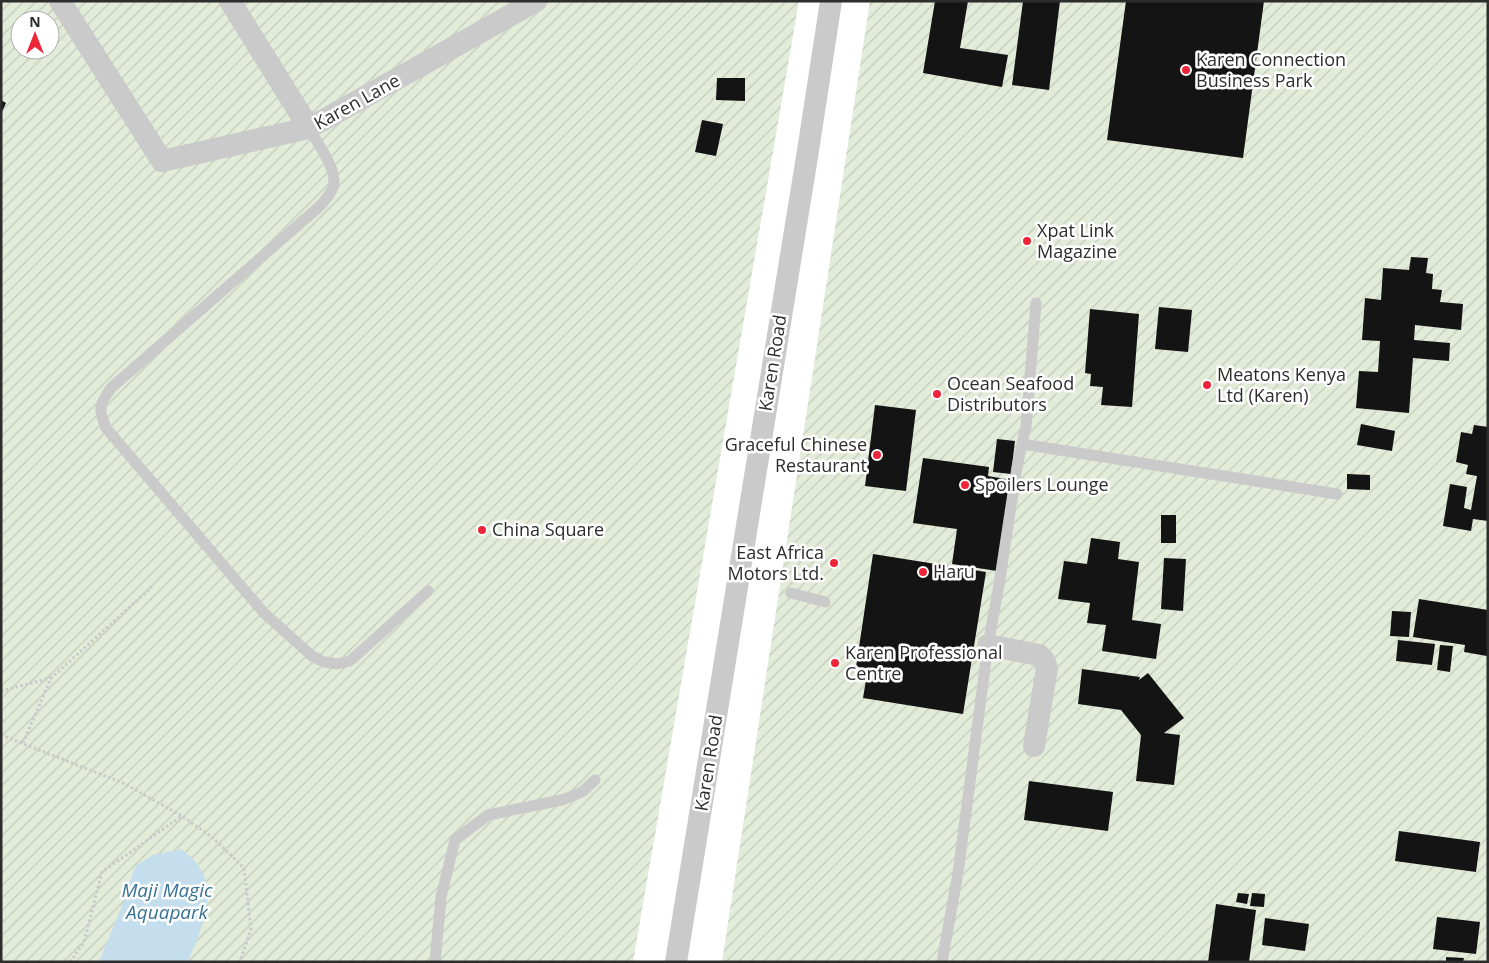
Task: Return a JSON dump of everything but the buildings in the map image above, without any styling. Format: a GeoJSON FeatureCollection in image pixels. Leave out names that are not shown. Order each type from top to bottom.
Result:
{"type":"FeatureCollection","features":[{"type":"Feature","properties":{"kind":"street","name":"Karen Lane"},"geometry":{"type":"LineString","coordinates":[[60,1],[162,161],[309,128],[536,1]]}},
{"type":"Feature","properties":{"kind":"street"},"geometry":{"type":"LineString","coordinates":[[230,1],[309,128]]}},
{"type":"Feature","properties":{"kind":"street","name":"Karen Road"},"geometry":{"type":"LineString","coordinates":[[676,962],[831,1]]}},
{"type":"Feature","properties":{"kind":"street"},"geometry":{"type":"LineString","coordinates":[[988,645],[1039,654],[1044,660],[1047,668],[1034,746]]}},
{"type":"Feature","properties":{"kind":"lane"},"geometry":{"type":"LineString","coordinates":[[309,128],[332,169],[334,183],[329,196],[320,206],[111,388],[100,407],[101,415],[106,428],[264,613],[312,656],[324,662],[337,664],[350,661],[428,591]]}},
{"type":"Feature","properties":{"kind":"lane"},"geometry":{"type":"LineString","coordinates":[[942,962],[958,873],[988,645],[1014,486],[1026,426],[1036,303]]}},
{"type":"Feature","properties":{"kind":"lane"},"geometry":{"type":"LineString","coordinates":[[1022,444],[1337,494]]}},
{"type":"Feature","properties":{"kind":"lane"},"geometry":{"type":"LineString","coordinates":[[791,593],[826,602]]}},
{"type":"Feature","properties":{"kind":"lane"},"geometry":{"type":"LineString","coordinates":[[435,962],[440,897],[455,840],[488,815],[562,800],[582,792],[595,780]]}},
{"type":"Feature","properties":{"kind":"path"},"geometry":{"type":"LineString","coordinates":[[22,743],[51,678],[152,587]]}},
{"type":"Feature","properties":{"kind":"path"},"geometry":{"type":"LineString","coordinates":[[1,691],[51,678]]}},
{"type":"Feature","properties":{"kind":"path"},"geometry":{"type":"LineString","coordinates":[[1,735],[123,783],[182,816],[213,838],[244,868],[251,929],[240,962]]}},
{"type":"Feature","properties":{"kind":"path"},"geometry":{"type":"LineString","coordinates":[[70,962],[84,942],[102,872],[182,816]]}},
{"type":"Feature","properties":{"kind":"green space"},"geometry":{"type":"Polygon","coordinates":[[[1,1],[799,1],[633,962],[1,962],[1,1]]]}},
{"type":"Feature","properties":{"kind":"green space"},"geometry":{"type":"Polygon","coordinates":[[[870,1],[1488,1],[1488,962],[722,962],[870,1]]]}},
{"type":"Feature","properties":{"kind":"water","name":"Maji Magic Aquapark"},"geometry":{"type":"Polygon","coordinates":[[[181,849],[198,865],[207,889],[207,901],[202,926],[188,962],[99,962],[125,898],[135,866],[153,855],[181,849]]]}},
{"type":"Feature","properties":{"kind":"place","name":"Karen Connection Business Park"},"geometry":{"type":"Point","coordinates":[1186,70]}},
{"type":"Feature","properties":{"kind":"place","name":"Xpat Link Magazine"},"geometry":{"type":"Point","coordinates":[1027,241]}},
{"type":"Feature","properties":{"kind":"place","name":"Meatons Kenya Ltd (Karen)"},"geometry":{"type":"Point","coordinates":[1207,385]}},
{"type":"Feature","properties":{"kind":"place","name":"Ocean Seafood Distributors"},"geometry":{"type":"Point","coordinates":[937,394]}},
{"type":"Feature","properties":{"kind":"place","name":"Graceful Chinese Restaurant"},"geometry":{"type":"Point","coordinates":[877,455]}},
{"type":"Feature","properties":{"kind":"place","name":"Spoilers Lounge"},"geometry":{"type":"Point","coordinates":[965,485]}},
{"type":"Feature","properties":{"kind":"place","name":"China Square"},"geometry":{"type":"Point","coordinates":[482,530]}},
{"type":"Feature","properties":{"kind":"place","name":"East Africa Motors Ltd."},"geometry":{"type":"Point","coordinates":[834,563]}},
{"type":"Feature","properties":{"kind":"place","name":"Haru"},"geometry":{"type":"Point","coordinates":[923,572]}},
{"type":"Feature","properties":{"kind":"place","name":"Karen Professional Centre"},"geometry":{"type":"Point","coordinates":[835,663]}}]}
